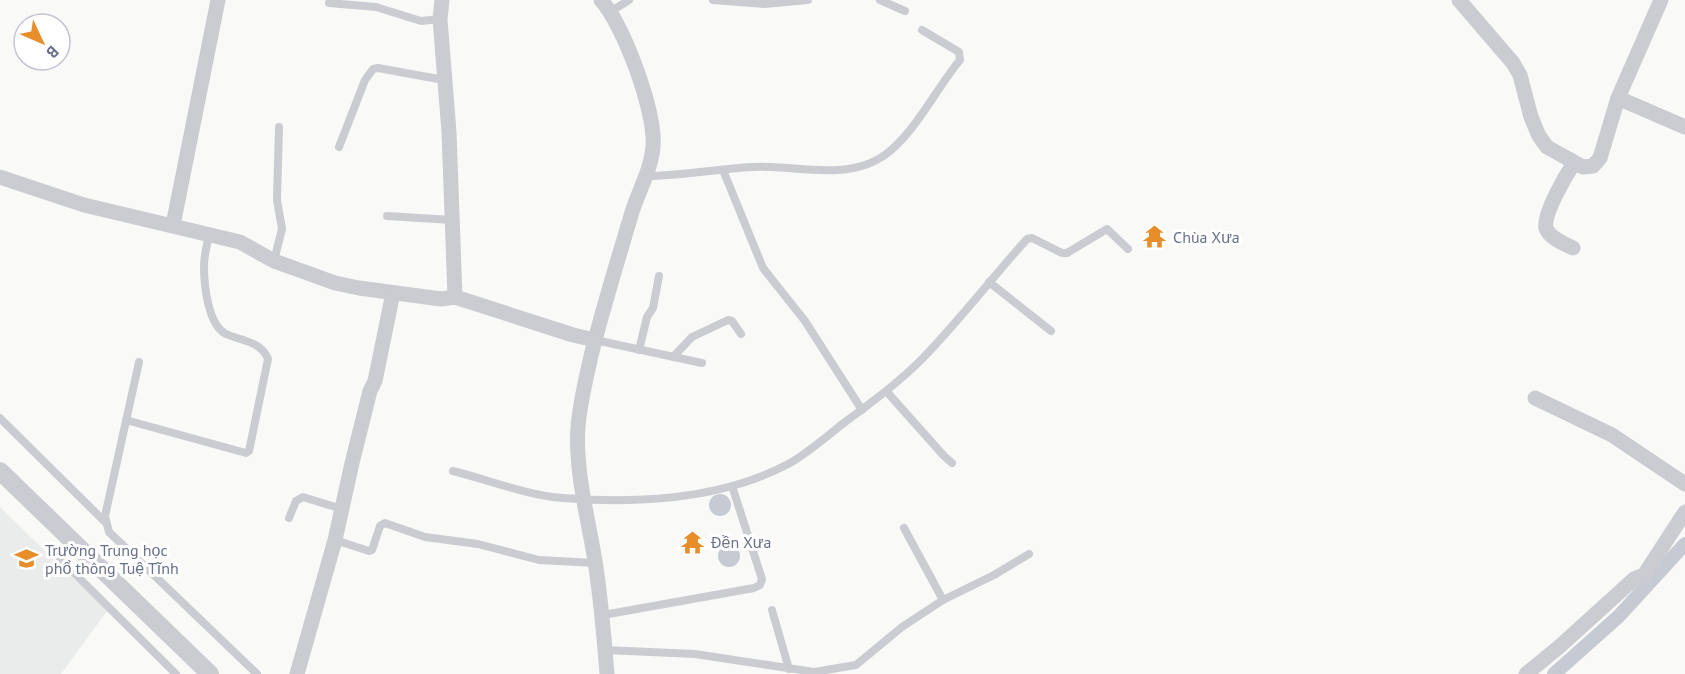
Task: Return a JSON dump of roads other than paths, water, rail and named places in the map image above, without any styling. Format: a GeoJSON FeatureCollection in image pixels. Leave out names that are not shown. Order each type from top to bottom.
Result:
{"type":"FeatureCollection","features":[{"type":"Feature","properties":{"kind":"street"},"geometry":{"type":"LineString","coordinates":[[173,225],[218,0]]}},
{"type":"Feature","properties":{"kind":"street"},"geometry":{"type":"LineString","coordinates":[[442,0],[440,19],[449,132],[454,297]]}},
{"type":"Feature","properties":{"kind":"street"},"geometry":{"type":"LineString","coordinates":[[1459,0],[1513,63],[1520,75],[1531,117],[1539,136],[1547,147],[1583,167],[1593,166],[1600,158],[1618,98],[1661,0]]}},
{"type":"Feature","properties":{"kind":"street"},"geometry":{"type":"LineString","coordinates":[[605,6],[626,44],[651,116],[653,145],[646,176],[635,203],[603,308],[581,400],[578,428],[578,452],[584,498],[603,615],[607,674]]}},
{"type":"Feature","properties":{"kind":"street"},"geometry":{"type":"LineString","coordinates":[[1618,98],[1685,127]]}},
{"type":"Feature","properties":{"kind":"street"},"geometry":{"type":"LineString","coordinates":[[1573,248],[1554,238],[1548,232],[1546,225],[1557,192],[1574,163]]}},
{"type":"Feature","properties":{"kind":"street"},"geometry":{"type":"LineString","coordinates":[[0,177],[84,205],[240,242],[274,261],[335,283],[441,299],[454,297],[595,340]]}},
{"type":"Feature","properties":{"kind":"street"},"geometry":{"type":"LineString","coordinates":[[297,674],[335,540],[375,381],[393,293]]}},
{"type":"Feature","properties":{"kind":"street"},"geometry":{"type":"LineString","coordinates":[[1535,398],[1612,435],[1685,484]]}},
{"type":"Feature","properties":{"kind":"street"},"geometry":{"type":"LineString","coordinates":[[0,471],[210,674]]}},
{"type":"Feature","properties":{"kind":"street"},"geometry":{"type":"LineString","coordinates":[[1526,674],[1634,579],[1644,575],[1685,512]]}},
{"type":"Feature","properties":{"kind":"lane"},"geometry":{"type":"LineString","coordinates":[[605,6],[629,0]]}},
{"type":"Feature","properties":{"kind":"lane"},"geometry":{"type":"LineString","coordinates":[[719,0],[765,4],[808,0]]}},
{"type":"Feature","properties":{"kind":"lane"},"geometry":{"type":"LineString","coordinates":[[880,0],[905,11]]}},
{"type":"Feature","properties":{"kind":"lane"},"geometry":{"type":"LineString","coordinates":[[329,3],[376,7],[421,21],[440,19]]}},
{"type":"Feature","properties":{"kind":"lane"},"geometry":{"type":"LineString","coordinates":[[646,176],[673,176],[754,167],[843,170],[873,162],[889,151],[907,133],[960,57],[959,52],[922,30]]}},
{"type":"Feature","properties":{"kind":"lane"},"geometry":{"type":"LineString","coordinates":[[339,147],[364,80],[373,69],[444,80]]}},
{"type":"Feature","properties":{"kind":"lane"},"geometry":{"type":"LineString","coordinates":[[274,261],[282,229],[277,200],[279,127]]}},
{"type":"Feature","properties":{"kind":"lane"},"geometry":{"type":"LineString","coordinates":[[723,170],[763,268],[771,281],[805,321],[862,410]]}},
{"type":"Feature","properties":{"kind":"lane"},"geometry":{"type":"LineString","coordinates":[[387,216],[452,220]]}},
{"type":"Feature","properties":{"kind":"lane"},"geometry":{"type":"LineString","coordinates":[[453,471],[544,495],[584,498],[644,500],[693,495],[732,486],[759,477],[791,462],[887,392],[946,334],[1027,239],[1032,238],[1062,253],[1067,253],[1107,229],[1128,249]]}},
{"type":"Feature","properties":{"kind":"lane"},"geometry":{"type":"LineString","coordinates":[[126,420],[246,453],[249,451],[268,358],[266,353],[256,345],[225,333],[213,322],[204,269],[209,234]]}},
{"type":"Feature","properties":{"kind":"lane"},"geometry":{"type":"LineString","coordinates":[[639,350],[647,316],[653,308],[659,276]]}},
{"type":"Feature","properties":{"kind":"lane"},"geometry":{"type":"LineString","coordinates":[[989,282],[1051,331]]}},
{"type":"Feature","properties":{"kind":"lane"},"geometry":{"type":"LineString","coordinates":[[673,357],[692,337],[728,320],[732,321],[741,334]]}},
{"type":"Feature","properties":{"kind":"lane"},"geometry":{"type":"LineString","coordinates":[[595,340],[702,363]]}},
{"type":"Feature","properties":{"kind":"lane"},"geometry":{"type":"LineString","coordinates":[[105,522],[139,362]]}},
{"type":"Feature","properties":{"kind":"lane"},"geometry":{"type":"LineString","coordinates":[[887,392],[952,463]]}},
{"type":"Feature","properties":{"kind":"lane"},"geometry":{"type":"LineString","coordinates":[[0,418],[105,522],[109,532],[257,674]]}},
{"type":"Feature","properties":{"kind":"lane"},"geometry":{"type":"LineString","coordinates":[[603,615],[754,588],[760,585],[762,579],[732,486]]}},
{"type":"Feature","properties":{"kind":"lane"},"geometry":{"type":"LineString","coordinates":[[289,518],[296,501],[303,497],[342,509]]}},
{"type":"Feature","properties":{"kind":"lane"},"geometry":{"type":"LineString","coordinates":[[335,540],[369,551],[372,549],[380,526],[385,523],[425,537],[478,544],[539,560],[595,563]]}},
{"type":"Feature","properties":{"kind":"lane"},"geometry":{"type":"LineString","coordinates":[[904,528],[943,600]]}},
{"type":"Feature","properties":{"kind":"lane"},"geometry":{"type":"LineString","coordinates":[[72,541],[59,555],[60,559],[176,674]]}},
{"type":"Feature","properties":{"kind":"lane"},"geometry":{"type":"LineString","coordinates":[[605,650],[695,654],[789,669],[825,671],[856,665],[902,627],[943,600],[994,575],[1029,554]]}},
{"type":"Feature","properties":{"kind":"lane"},"geometry":{"type":"LineString","coordinates":[[772,610],[789,669]]}},
{"type":"Feature","properties":{"kind":"waterway"},"geometry":{"type":"LineString","coordinates":[[1554,674],[1619,616],[1685,544]]}},
{"type":"Feature","properties":{"kind":"place","name":"Chùa Xưa"},"geometry":{"type":"Point","coordinates":[1155,237]}},
{"type":"Feature","properties":{"kind":"place","name":"Đền Xưa"},"geometry":{"type":"Point","coordinates":[693,542]}},
{"type":"Feature","properties":{"kind":"place","name":"Trường Trung học phổ thông Tuệ Tĩnh"},"geometry":{"type":"Point","coordinates":[27,559]}}]}
